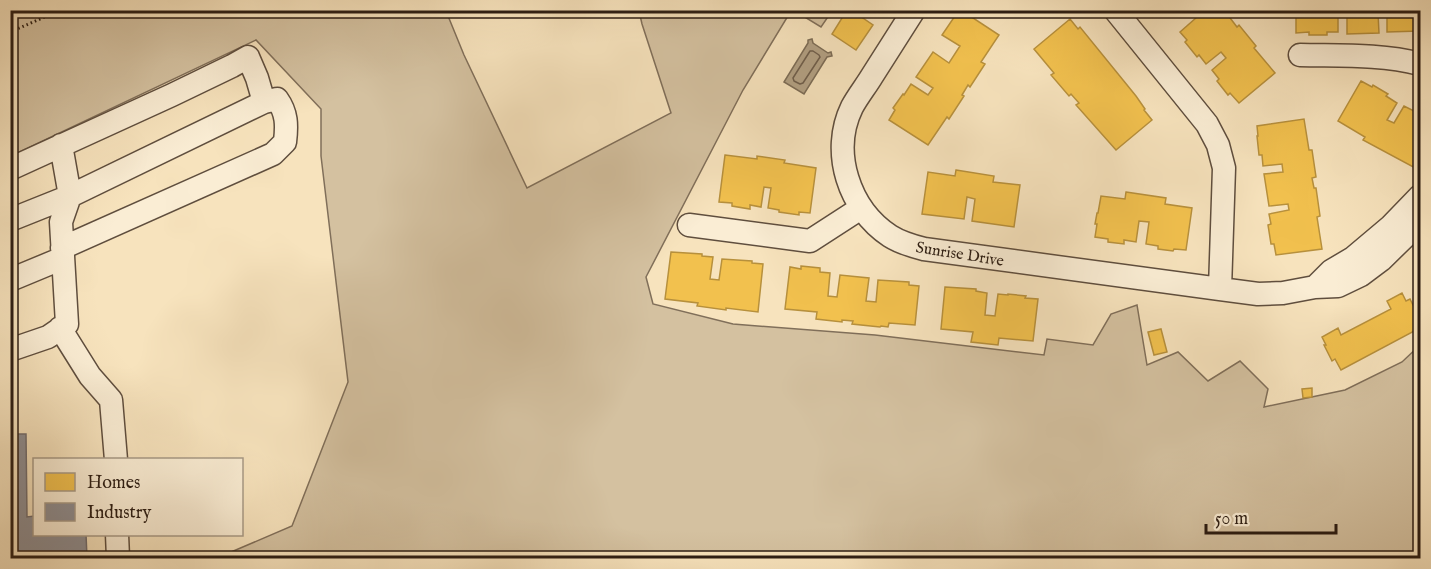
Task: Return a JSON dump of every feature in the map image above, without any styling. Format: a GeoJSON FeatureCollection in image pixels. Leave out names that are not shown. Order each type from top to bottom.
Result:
{"type":"FeatureCollection","features":[{"type":"Feature","properties":{"kind":"street","name":"Sunrise Drive"},"geometry":{"type":"LineString","coordinates":[[914,10],[852,107],[844,135],[843,158],[852,193],[865,214],[882,230],[905,244],[924,249],[1258,294],[1283,293],[1315,287],[1331,271],[1420,222]]}},
{"type":"Feature","properties":{"kind":"street"},"geometry":{"type":"LineString","coordinates":[[1115,10],[1207,124],[1218,145],[1224,168],[1220,289]]}},
{"type":"Feature","properties":{"kind":"street"},"geometry":{"type":"LineString","coordinates":[[1300,55],[1373,56],[1420,64]]}},
{"type":"Feature","properties":{"kind":"street"},"geometry":{"type":"LineString","coordinates":[[10,169],[172,95],[248,57],[264,102]]}},
{"type":"Feature","properties":{"kind":"street"},"geometry":{"type":"LineString","coordinates":[[10,220],[70,196],[264,102],[277,99],[283,108],[287,126],[285,142],[273,153],[10,280]]}},
{"type":"Feature","properties":{"kind":"street"},"geometry":{"type":"LineString","coordinates":[[10,350],[48,337],[67,324],[61,222],[70,196],[62,145]]}},
{"type":"Feature","properties":{"kind":"street","name":"Sunrise Drive"},"geometry":{"type":"LineString","coordinates":[[1397,233],[1420,196]]}},
{"type":"Feature","properties":{"kind":"street"},"geometry":{"type":"LineString","coordinates":[[689,225],[810,241],[861,208]]}},
{"type":"Feature","properties":{"kind":"street"},"geometry":{"type":"LineString","coordinates":[[60,328],[90,376],[111,400],[116,458]]}},
{"type":"Feature","properties":{"kind":"street"},"geometry":{"type":"LineString","coordinates":[[117,536],[118,558]]}},
{"type":"Feature","properties":{"kind":"path"},"geometry":{"type":"LineString","coordinates":[[10,32],[61,10]]}},
{"type":"Feature","properties":{"kind":"shaded area"},"geometry":{"type":"Polygon","coordinates":[[[806,10],[832,11],[821,27],[803,16],[806,10]]]}},
{"type":"Feature","properties":{"kind":"shaded area"},"geometry":{"type":"Polygon","coordinates":[[[10,11],[446,11],[464,55],[527,188],[671,113],[639,11],[791,11],[743,90],[646,277],[653,304],[733,324],[875,335],[1044,355],[1047,339],[1093,345],[1111,314],[1137,305],[1147,365],[1178,352],[1208,381],[1240,361],[1268,389],[1264,407],[1345,390],[1402,362],[1420,345],[1420,558],[217,558],[292,526],[348,382],[321,156],[321,109],[256,40],[11,156],[10,11]]]}},
{"type":"Feature","properties":{"kind":"water"},"geometry":{"type":"Polygon","coordinates":[[[812,39],[813,43],[828,53],[831,52],[832,56],[827,57],[804,94],[784,82],[808,40],[812,39]]]}},
{"type":"Feature","properties":{"kind":"building: Homes"},"geometry":{"type":"Polygon","coordinates":[[[847,10],[851,10],[873,25],[856,50],[832,34],[847,10]]]}},
{"type":"Feature","properties":{"kind":"building: Homes"},"geometry":{"type":"Polygon","coordinates":[[[959,10],[999,35],[981,62],[985,64],[970,87],[968,85],[962,95],[964,96],[949,119],[947,117],[928,145],[889,120],[895,110],[893,108],[911,84],[928,95],[933,88],[916,77],[933,52],[949,63],[960,46],[942,35],[959,10]]]}},
{"type":"Feature","properties":{"kind":"building: Homes"},"geometry":{"type":"Polygon","coordinates":[[[1205,10],[1224,10],[1256,46],[1254,48],[1275,73],[1239,103],[1230,93],[1228,95],[1212,70],[1226,58],[1221,52],[1206,64],[1199,55],[1197,57],[1180,32],[1205,10]]]}},
{"type":"Feature","properties":{"kind":"building: Homes"},"geometry":{"type":"Polygon","coordinates":[[[1296,10],[1420,10],[1420,31],[1387,32],[1387,12],[1378,13],[1379,33],[1347,34],[1347,13],[1338,13],[1338,32],[1327,32],[1327,35],[1309,35],[1309,32],[1296,33],[1296,10]]]}},
{"type":"Feature","properties":{"kind":"building: Homes"},"geometry":{"type":"Polygon","coordinates":[[[1070,19],[1078,29],[1080,27],[1136,96],[1152,120],[1116,150],[1076,105],[1079,103],[1071,94],[1069,96],[1051,75],[1054,73],[1034,49],[1070,19]]]}},
{"type":"Feature","properties":{"kind":"building: Homes"},"geometry":{"type":"Polygon","coordinates":[[[1361,81],[1388,94],[1386,96],[1397,103],[1387,120],[1394,123],[1404,106],[1420,114],[1420,163],[1417,169],[1363,140],[1365,137],[1338,121],[1361,81]]]}},
{"type":"Feature","properties":{"kind":"building: Homes"},"geometry":{"type":"Polygon","coordinates":[[[1304,119],[1316,177],[1312,178],[1314,188],[1316,188],[1320,216],[1317,217],[1322,249],[1276,255],[1274,244],[1271,244],[1269,214],[1289,210],[1288,204],[1269,206],[1264,174],[1283,172],[1282,164],[1263,166],[1262,155],[1259,155],[1257,126],[1304,119]]]}},
{"type":"Feature","properties":{"kind":"building: Homes"},"geometry":{"type":"Polygon","coordinates":[[[725,155],[785,160],[784,163],[816,168],[810,213],[799,212],[799,215],[768,208],[771,188],[764,187],[761,207],[750,205],[750,209],[732,206],[732,203],[719,202],[725,155]]]}},
{"type":"Feature","properties":{"kind":"building: Homes"},"geometry":{"type":"Polygon","coordinates":[[[956,170],[994,176],[993,182],[1020,185],[1014,227],[972,221],[975,199],[967,197],[964,219],[922,214],[928,172],[955,176],[956,170]]]}},
{"type":"Feature","properties":{"kind":"building: Homes"},"geometry":{"type":"Polygon","coordinates":[[[1126,192],[1166,198],[1165,204],[1192,208],[1186,250],[1158,249],[1158,246],[1146,244],[1149,222],[1139,221],[1136,242],[1124,240],[1124,244],[1108,242],[1108,239],[1095,237],[1097,224],[1095,224],[1101,196],[1125,199],[1126,192]]]}},
{"type":"Feature","properties":{"kind":"building: Homes"},"geometry":{"type":"Polygon","coordinates":[[[671,252],[713,257],[710,279],[719,280],[722,259],[763,264],[758,312],[697,306],[698,303],[665,299],[671,252]]]}},
{"type":"Feature","properties":{"kind":"building: Homes"},"geometry":{"type":"Polygon","coordinates":[[[801,266],[820,268],[820,272],[830,273],[828,296],[837,297],[840,275],[869,278],[866,301],[876,302],[878,280],[909,282],[909,285],[919,286],[915,325],[889,323],[888,327],[880,327],[852,324],[853,321],[816,319],[817,312],[785,309],[790,267],[801,269],[801,266]]]}},
{"type":"Feature","properties":{"kind":"building: Homes"},"geometry":{"type":"Polygon","coordinates":[[[945,287],[976,289],[976,291],[987,293],[985,315],[995,316],[998,294],[1038,299],[1033,341],[999,338],[998,345],[971,342],[973,332],[941,329],[945,287]]]}},
{"type":"Feature","properties":{"kind":"building: Homes"},"geometry":{"type":"Polygon","coordinates":[[[1402,293],[1406,301],[1410,299],[1418,315],[1415,317],[1420,328],[1341,370],[1335,359],[1332,361],[1322,337],[1338,328],[1341,335],[1391,309],[1387,301],[1402,293]]]}},
{"type":"Feature","properties":{"kind":"building: Homes"},"geometry":{"type":"Polygon","coordinates":[[[1161,329],[1167,352],[1154,355],[1148,332],[1161,329]]]}},
{"type":"Feature","properties":{"kind":"building: Homes"},"geometry":{"type":"Polygon","coordinates":[[[1312,388],[1312,397],[1303,398],[1302,389],[1312,388]]]}},
{"type":"Feature","properties":{"kind":"building: Industry"},"geometry":{"type":"Polygon","coordinates":[[[10,434],[26,434],[27,517],[33,516],[33,536],[86,536],[87,558],[10,558],[10,434]]]}}]}
